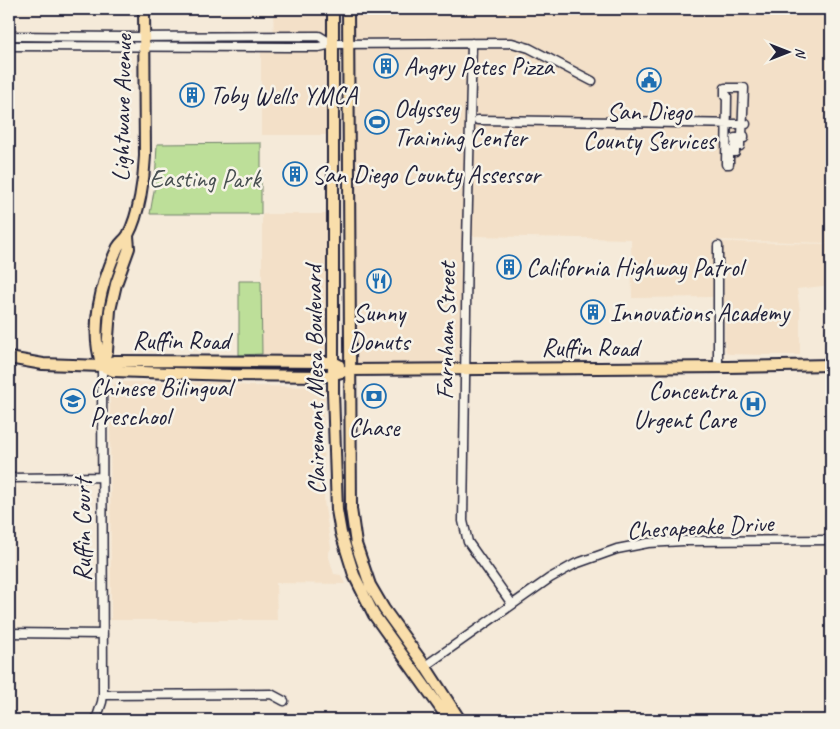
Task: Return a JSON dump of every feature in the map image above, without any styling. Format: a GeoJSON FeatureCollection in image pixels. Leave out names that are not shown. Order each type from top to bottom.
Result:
{"type":"FeatureCollection","features":[{"type":"Feature","properties":{"kind":"main road","name":"Lightwave Avenue"},"geometry":{"type":"LineString","coordinates":[[102,366],[96,350],[96,329],[104,282],[120,244],[128,236],[144,180],[144,9]]}},
{"type":"Feature","properties":{"kind":"main road","name":"Clairemont Mesa Boulevard"},"geometry":{"type":"LineString","coordinates":[[332,9],[333,362],[337,510],[341,533],[354,575],[374,615],[449,720]]}},
{"type":"Feature","properties":{"kind":"main road","name":"Clairemont Mesa Boulevard"},"geometry":{"type":"LineString","coordinates":[[348,9],[348,370],[351,509],[356,544],[365,572],[384,609],[425,666],[460,720]]}},
{"type":"Feature","properties":{"kind":"main road","name":"Ruffin Road"},"geometry":{"type":"LineString","coordinates":[[9,358],[43,364],[102,366],[114,371],[231,375],[334,375],[348,370],[718,368],[831,365]]}},
{"type":"Feature","properties":{"kind":"main road","name":"Ruffin Road"},"geometry":{"type":"LineString","coordinates":[[102,366],[114,361],[333,362],[348,370]]}},
{"type":"Feature","properties":{"kind":"street"},"geometry":{"type":"LineString","coordinates":[[9,36],[145,43]]}},
{"type":"Feature","properties":{"kind":"street"},"geometry":{"type":"LineString","coordinates":[[9,46],[319,36],[332,44],[512,43],[520,45],[592,81]]}},
{"type":"Feature","properties":{"kind":"street","name":"Farnham Street"},"geometry":{"type":"LineString","coordinates":[[472,43],[462,521],[468,542],[512,604]]}},
{"type":"Feature","properties":{"kind":"street"},"geometry":{"type":"LineString","coordinates":[[725,88],[744,88],[744,124],[742,136],[744,138],[735,138],[735,141],[740,141],[740,146],[735,146],[735,152],[729,151],[729,164],[726,164],[727,96],[725,96],[725,88]]}},
{"type":"Feature","properties":{"kind":"street"},"geometry":{"type":"LineString","coordinates":[[478,120],[744,124]]}},
{"type":"Feature","properties":{"kind":"street"},"geometry":{"type":"LineString","coordinates":[[718,246],[718,368]]}},
{"type":"Feature","properties":{"kind":"street","name":"Ruffin Court"},"geometry":{"type":"LineString","coordinates":[[96,720],[103,694],[102,366]]}},
{"type":"Feature","properties":{"kind":"street"},"geometry":{"type":"LineString","coordinates":[[9,478],[102,477]]}},
{"type":"Feature","properties":{"kind":"street","name":"Chesapeake Drive"},"geometry":{"type":"LineString","coordinates":[[425,666],[550,578],[575,564],[632,545],[683,541],[831,540]]}},
{"type":"Feature","properties":{"kind":"street"},"geometry":{"type":"LineString","coordinates":[[9,633],[103,634]]}},
{"type":"Feature","properties":{"kind":"street"},"geometry":{"type":"LineString","coordinates":[[103,694],[271,694],[284,701]]}},
{"type":"Feature","properties":{"kind":"shaded area"},"geometry":{"type":"Polygon","coordinates":[[[273,9],[331,9],[331,40],[274,39],[273,9]]]}},
{"type":"Feature","properties":{"kind":"shaded area"},"geometry":{"type":"Polygon","coordinates":[[[349,9],[813,9],[831,26],[831,243],[713,240],[713,297],[632,298],[631,239],[470,236],[464,365],[351,365],[349,9]]]}},
{"type":"Feature","properties":{"kind":"shaded area"},"geometry":{"type":"Polygon","coordinates":[[[331,47],[332,135],[261,135],[261,49],[331,47]]]}},
{"type":"Feature","properties":{"kind":"shaded area"},"geometry":{"type":"Polygon","coordinates":[[[262,214],[328,214],[328,352],[325,356],[262,356],[262,214]]]}},
{"type":"Feature","properties":{"kind":"shaded area"},"geometry":{"type":"Polygon","coordinates":[[[723,242],[831,244],[831,285],[797,289],[800,311],[800,355],[727,353],[725,349],[723,242]]]}},
{"type":"Feature","properties":{"kind":"shaded area"},"geometry":{"type":"Polygon","coordinates":[[[119,382],[219,382],[249,386],[324,387],[326,391],[323,406],[324,501],[331,548],[328,554],[334,574],[341,575],[345,584],[276,583],[277,620],[111,620],[110,392],[113,385],[119,382]]]}},
{"type":"Feature","properties":{"kind":"green space","name":"Easting Park"},"geometry":{"type":"Polygon","coordinates":[[[261,143],[261,214],[150,214],[155,185],[157,144],[261,143]]]}},
{"type":"Feature","properties":{"kind":"green space"},"geometry":{"type":"Polygon","coordinates":[[[239,281],[261,281],[262,354],[239,355],[239,281]]]}},
{"type":"Feature","properties":{"kind":"place","name":"Angry Petes Pizza"},"geometry":{"type":"Point","coordinates":[386,66]}},
{"type":"Feature","properties":{"kind":"place","name":"San Diego County Services"},"geometry":{"type":"Point","coordinates":[649,80]}},
{"type":"Feature","properties":{"kind":"place","name":"Toby Wells YMCA"},"geometry":{"type":"Point","coordinates":[192,95]}},
{"type":"Feature","properties":{"kind":"place","name":"Odyssey Training Center"},"geometry":{"type":"Point","coordinates":[377,122]}},
{"type":"Feature","properties":{"kind":"place","name":"San Diego County Assessor"},"geometry":{"type":"Point","coordinates":[295,174]}},
{"type":"Feature","properties":{"kind":"place","name":"California Highway Patrol"},"geometry":{"type":"Point","coordinates":[509,267]}},
{"type":"Feature","properties":{"kind":"place","name":"Sunny Donuts"},"geometry":{"type":"Point","coordinates":[379,281]}},
{"type":"Feature","properties":{"kind":"place","name":"Innovations Academy"},"geometry":{"type":"Point","coordinates":[593,312]}},
{"type":"Feature","properties":{"kind":"place","name":"Chase"},"geometry":{"type":"Point","coordinates":[374,396]}},
{"type":"Feature","properties":{"kind":"place","name":"Chinese Bilingual Preschool"},"geometry":{"type":"Point","coordinates":[73,401]}},
{"type":"Feature","properties":{"kind":"place","name":"Concentra Urgent Care"},"geometry":{"type":"Point","coordinates":[753,404]}}]}
